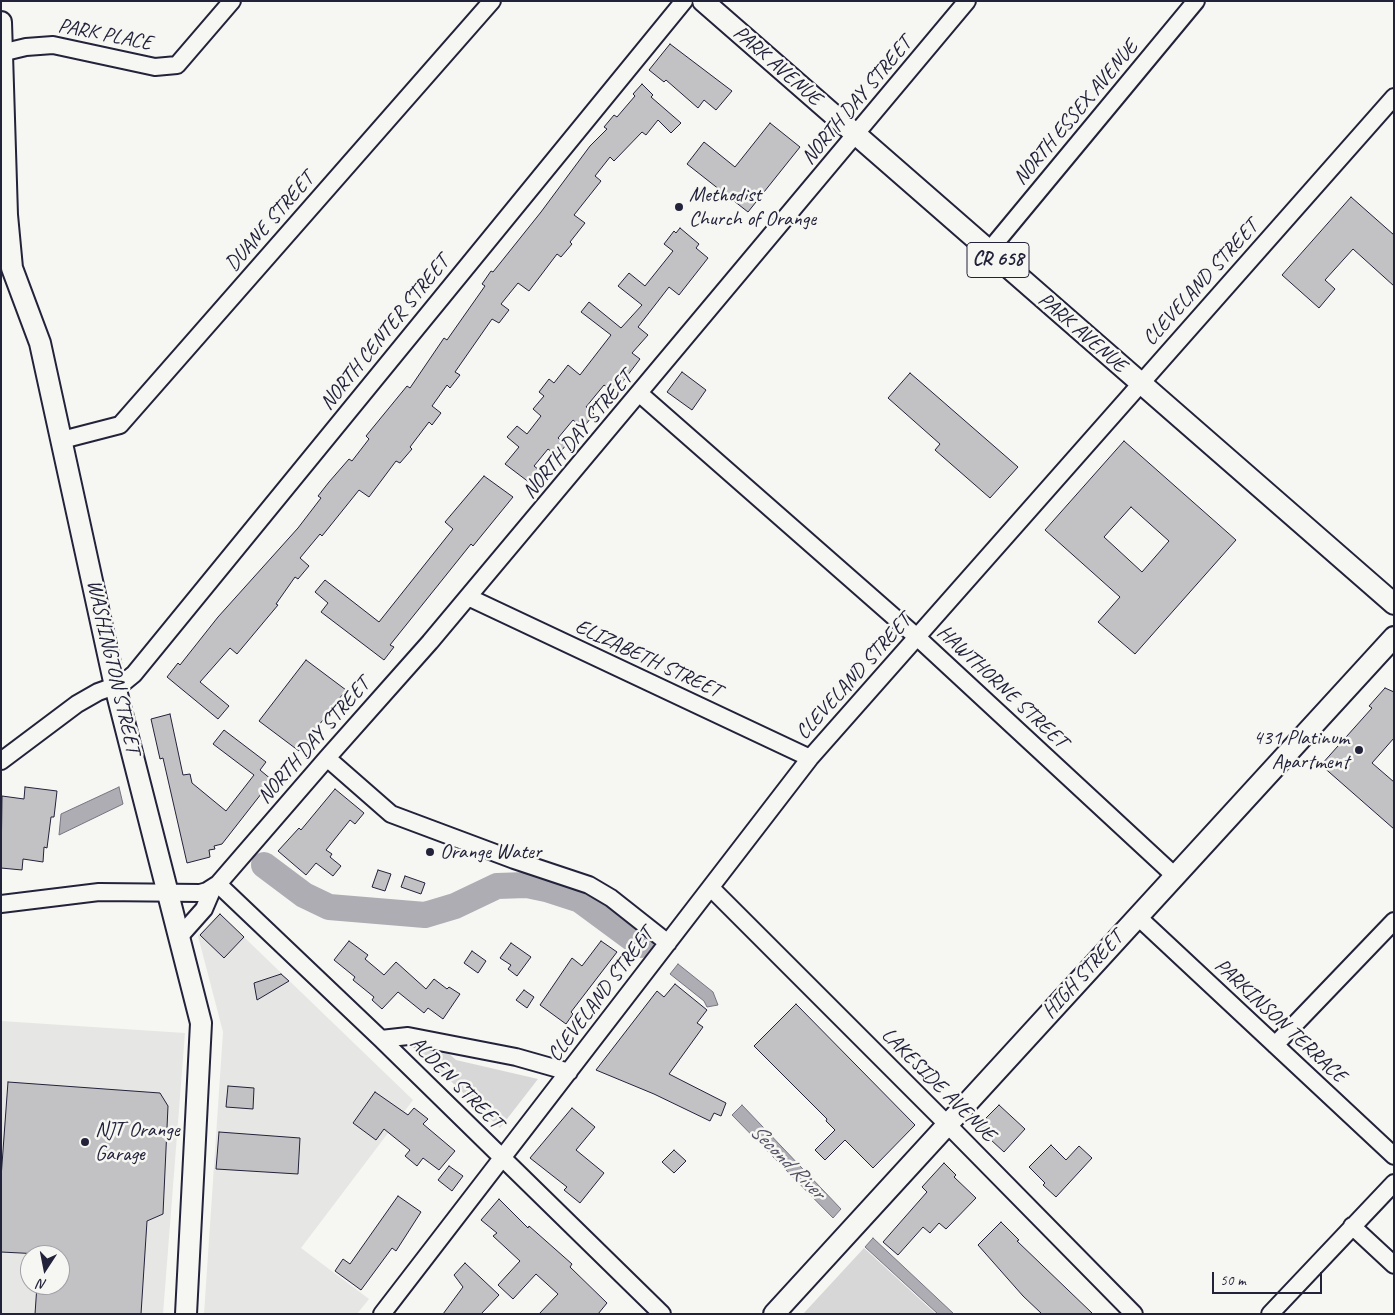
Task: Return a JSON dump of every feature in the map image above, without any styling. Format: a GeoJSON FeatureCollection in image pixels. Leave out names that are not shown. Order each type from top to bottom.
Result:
{"type":"FeatureCollection","features":[{"type":"Feature","properties":{"kind":"main road","name":"PARK AVENUE"},"geometry":{"type":"LineString","coordinates":[[703,1],[855,136],[1394,604]]}},
{"type":"Feature","properties":{"kind":"main road","name":"WASHINGTON STREET"},"geometry":{"type":"LineString","coordinates":[[1,22],[7,215],[12,268],[40,343],[115,686],[201,1023],[186,1314]]}},
{"type":"Feature","properties":{"kind":"main road","name":"HIGH STREET"},"geometry":{"type":"LineString","coordinates":[[774,1314],[1394,637]]}},
{"type":"Feature","properties":{"kind":"street","name":"PARK PLACE"},"geometry":{"type":"LineString","coordinates":[[1,54],[26,47],[53,45],[155,68],[177,65],[232,1]]}},
{"type":"Feature","properties":{"kind":"street","name":"DUANE STREET"},"geometry":{"type":"LineString","coordinates":[[62,440],[120,425],[492,1]]}},
{"type":"Feature","properties":{"kind":"street","name":"NORTH CENTER STREET"},"geometry":{"type":"LineString","coordinates":[[1,761],[77,704],[98,692],[128,679],[139,668],[684,1]]}},
{"type":"Feature","properties":{"kind":"street","name":"NORTH DAY STREET"},"geometry":{"type":"LineString","coordinates":[[180,936],[204,909],[216,886],[468,598],[967,1]]}},
{"type":"Feature","properties":{"kind":"street","name":"NORTH ESSEX AVENUE"},"geometry":{"type":"LineString","coordinates":[[988,252],[1196,1]]}},
{"type":"Feature","properties":{"kind":"street","name":"CLEVELAND STREET"},"geometry":{"type":"LineString","coordinates":[[382,1314],[712,888],[810,758],[1394,97]]}},
{"type":"Feature","properties":{"kind":"street","name":"HAWTHORNE STREET"},"geometry":{"type":"LineString","coordinates":[[640,394],[918,638],[1175,876]]}},
{"type":"Feature","properties":{"kind":"street","name":"ELIZABETH STREET"},"geometry":{"type":"LineString","coordinates":[[468,598],[810,758]]}},
{"type":"Feature","properties":{"kind":"street"},"geometry":{"type":"LineString","coordinates":[[327,758],[391,814],[514,860],[589,885],[611,898],[668,943]]}},
{"type":"Feature","properties":{"kind":"street"},"geometry":{"type":"LineString","coordinates":[[1,904],[99,892],[200,893],[216,886]]}},
{"type":"Feature","properties":{"kind":"street","name":"ALDEN STREET"},"geometry":{"type":"LineString","coordinates":[[216,886],[381,1039],[662,1314]]}},
{"type":"Feature","properties":{"kind":"street","name":"LAKESIDE AVENUE"},"geometry":{"type":"LineString","coordinates":[[712,888],[1134,1314]]}},
{"type":"Feature","properties":{"kind":"street","name":"PARKINSON TERRACE"},"geometry":{"type":"LineString","coordinates":[[1137,916],[1394,1156]]}},
{"type":"Feature","properties":{"kind":"street"},"geometry":{"type":"LineString","coordinates":[[1275,1045],[1394,921]]}},
{"type":"Feature","properties":{"kind":"street"},"geometry":{"type":"LineString","coordinates":[[381,1039],[408,1036],[516,1057],[569,1072]]}},
{"type":"Feature","properties":{"kind":"street"},"geometry":{"type":"LineString","coordinates":[[1270,1314],[1394,1183]]}},
{"type":"Feature","properties":{"kind":"street"},"geometry":{"type":"LineString","coordinates":[[1352,1226],[1394,1265]]}},
{"type":"Feature","properties":{"kind":"shaded area"},"geometry":{"type":"Polygon","coordinates":[[[219,913],[413,1100],[301,1248],[369,1299],[357,1314],[204,1314],[223,1032],[198,936],[219,913]]]}},
{"type":"Feature","properties":{"kind":"shaded area"},"geometry":{"type":"Polygon","coordinates":[[[1,1021],[185,1033],[163,1314],[1,1314],[1,1021]]]}},
{"type":"Feature","properties":{"kind":"shaded area"},"geometry":{"type":"Polygon","coordinates":[[[415,1047],[447,1052],[456,1060],[538,1079],[500,1128],[415,1047]]]}},
{"type":"Feature","properties":{"kind":"shaded area"},"geometry":{"type":"Polygon","coordinates":[[[864,1248],[936,1314],[803,1314],[864,1248]]]}},
{"type":"Feature","properties":{"kind":"water"},"geometry":{"type":"Polygon","coordinates":[[[119,787],[123,804],[59,835],[61,814],[119,787]]]}},
{"type":"Feature","properties":{"kind":"water"},"geometry":{"type":"Polygon","coordinates":[[[678,964],[713,992],[718,1005],[707,1007],[704,1001],[670,974],[678,964]]]}},
{"type":"Feature","properties":{"kind":"water"},"geometry":{"type":"Polygon","coordinates":[[[742,1105],[841,1209],[833,1218],[732,1115],[742,1105]]]}},
{"type":"Feature","properties":{"kind":"water"},"geometry":{"type":"Polygon","coordinates":[[[873,1238],[954,1314],[938,1314],[865,1247],[873,1238]]]}},
{"type":"Feature","properties":{"kind":"building"},"geometry":{"type":"Polygon","coordinates":[[[670,44],[732,91],[716,110],[704,100],[698,108],[666,80],[664,82],[649,70],[670,44]]]}},
{"type":"Feature","properties":{"kind":"building"},"geometry":{"type":"Polygon","coordinates":[[[642,84],[653,95],[651,97],[681,123],[671,133],[658,120],[646,135],[642,132],[614,161],[610,157],[595,176],[601,181],[574,215],[585,223],[570,242],[572,244],[561,257],[557,254],[529,291],[518,283],[501,304],[509,310],[499,323],[492,319],[455,372],[460,375],[450,388],[447,385],[432,406],[441,413],[432,425],[429,422],[410,447],[412,449],[400,463],[396,461],[369,497],[359,490],[322,536],[320,534],[300,558],[309,566],[298,579],[295,577],[276,604],[278,605],[237,654],[230,648],[200,682],[229,706],[218,719],[167,677],[178,663],[180,665],[218,617],[298,528],[321,498],[318,496],[329,482],[349,459],[352,461],[369,439],[366,436],[407,386],[410,388],[444,338],[447,340],[485,286],[482,284],[491,271],[493,272],[541,212],[590,146],[607,129],[604,127],[614,115],[617,117],[635,96],[633,94],[642,84]]]}},
{"type":"Feature","properties":{"kind":"building"},"geometry":{"type":"Polygon","coordinates":[[[770,123],[800,147],[748,212],[687,164],[704,142],[735,167],[770,123]]]}},
{"type":"Feature","properties":{"kind":"building"},"geometry":{"type":"Polygon","coordinates":[[[1351,197],[1394,235],[1394,286],[1353,249],[1325,280],[1335,289],[1319,308],[1282,275],[1351,197]]]}},
{"type":"Feature","properties":{"kind":"building"},"geometry":{"type":"Polygon","coordinates":[[[680,228],[699,244],[696,248],[708,258],[679,295],[669,287],[638,327],[648,335],[632,353],[640,359],[614,393],[604,385],[586,407],[594,414],[583,428],[573,420],[558,438],[566,445],[557,456],[548,449],[534,466],[544,474],[534,486],[505,464],[519,447],[507,437],[517,426],[527,434],[541,416],[533,409],[544,396],[539,392],[549,379],[554,383],[568,365],[580,375],[611,335],[581,312],[589,302],[621,328],[642,305],[618,286],[629,273],[645,286],[673,251],[664,244],[674,231],[676,233],[680,228]]]}},
{"type":"Feature","properties":{"kind":"building"},"geometry":{"type":"Polygon","coordinates":[[[682,372],[706,390],[692,410],[667,392],[682,372]]]}},
{"type":"Feature","properties":{"kind":"building"},"geometry":{"type":"Polygon","coordinates":[[[910,373],[1018,467],[990,498],[935,450],[940,444],[888,398],[910,373]]]}},
{"type":"Feature","properties":{"kind":"building"},"geometry":{"type":"Polygon","coordinates":[[[1124,441],[1236,540],[1135,654],[1098,622],[1120,597],[1045,530],[1124,441]],[[1131,507],[1104,537],[1142,572],[1169,541],[1131,507]]]}},
{"type":"Feature","properties":{"kind":"building"},"geometry":{"type":"Polygon","coordinates":[[[484,476],[513,497],[473,546],[471,544],[390,645],[394,647],[384,660],[321,612],[328,603],[315,592],[325,580],[379,622],[453,529],[445,522],[484,476]]]}},
{"type":"Feature","properties":{"kind":"building"},"geometry":{"type":"Polygon","coordinates":[[[306,660],[346,690],[299,751],[259,721],[306,660]]]}},
{"type":"Feature","properties":{"kind":"building","name":"431 Platinum Apartment"},"geometry":{"type":"Polygon","coordinates":[[[1385,688],[1394,692],[1394,738],[1372,763],[1394,782],[1394,829],[1321,765],[1372,708],[1369,706],[1385,688]]]}},
{"type":"Feature","properties":{"kind":"building"},"geometry":{"type":"Polygon","coordinates":[[[170,714],[183,775],[190,774],[192,783],[226,811],[254,775],[213,744],[224,730],[266,762],[260,770],[272,780],[222,844],[214,846],[215,849],[209,850],[210,857],[187,863],[163,758],[160,759],[151,719],[170,714]]]}},
{"type":"Feature","properties":{"kind":"building"},"geometry":{"type":"Polygon","coordinates":[[[25,787],[57,791],[54,817],[51,817],[47,848],[44,847],[43,862],[23,859],[22,870],[1,868],[2,796],[24,799],[25,787]]]}},
{"type":"Feature","properties":{"kind":"building"},"geometry":{"type":"Polygon","coordinates":[[[335,789],[364,813],[355,824],[350,820],[326,850],[332,854],[330,857],[341,866],[333,876],[316,863],[306,875],[278,851],[299,828],[301,830],[335,789]]]}},
{"type":"Feature","properties":{"kind":"building"},"geometry":{"type":"Polygon","coordinates":[[[378,870],[391,874],[385,891],[372,887],[378,870]]]}},
{"type":"Feature","properties":{"kind":"building"},"geometry":{"type":"Polygon","coordinates":[[[405,876],[425,883],[421,894],[401,887],[405,876]]]}},
{"type":"Feature","properties":{"kind":"building"},"geometry":{"type":"Polygon","coordinates":[[[220,914],[244,937],[224,958],[200,935],[220,914]]]}},
{"type":"Feature","properties":{"kind":"building"},"geometry":{"type":"Polygon","coordinates":[[[349,941],[368,955],[365,959],[384,975],[396,962],[426,989],[434,979],[447,989],[449,987],[460,994],[443,1019],[428,1008],[424,1013],[398,992],[382,1009],[372,1000],[374,997],[353,980],[355,977],[334,960],[349,941]]]}},
{"type":"Feature","properties":{"kind":"building"},"geometry":{"type":"Polygon","coordinates":[[[601,941],[617,952],[571,1012],[573,1014],[566,1024],[540,1005],[572,958],[582,966],[601,941]]]}},
{"type":"Feature","properties":{"kind":"building"},"geometry":{"type":"Polygon","coordinates":[[[511,943],[531,957],[517,976],[508,969],[511,965],[500,958],[511,943]]]}},
{"type":"Feature","properties":{"kind":"building"},"geometry":{"type":"Polygon","coordinates":[[[472,951],[486,961],[478,973],[464,963],[472,951]]]}},
{"type":"Feature","properties":{"kind":"building"},"geometry":{"type":"Polygon","coordinates":[[[281,974],[289,981],[257,1000],[254,983],[281,974]]]}},
{"type":"Feature","properties":{"kind":"building"},"geometry":{"type":"Polygon","coordinates":[[[675,984],[707,1010],[697,1023],[703,1027],[669,1074],[726,1103],[721,1116],[714,1113],[710,1121],[654,1094],[596,1070],[657,991],[664,997],[675,984]]]}},
{"type":"Feature","properties":{"kind":"building"},"geometry":{"type":"Polygon","coordinates":[[[524,990],[534,997],[527,1008],[516,1000],[524,990]]]}},
{"type":"Feature","properties":{"kind":"building"},"geometry":{"type":"Polygon","coordinates":[[[796,1004],[915,1125],[873,1168],[845,1140],[825,1160],[815,1150],[835,1130],[826,1121],[827,1119],[754,1046],[796,1004]]]}},
{"type":"Feature","properties":{"kind":"building","name":"NJT Orange Garage"},"geometry":{"type":"Polygon","coordinates":[[[8,1082],[160,1093],[168,1106],[163,1214],[147,1221],[141,1314],[35,1314],[36,1295],[70,1295],[70,1245],[20,1245],[20,1253],[1,1252],[1,1178],[8,1082]]]}},
{"type":"Feature","properties":{"kind":"building"},"geometry":{"type":"Polygon","coordinates":[[[228,1086],[254,1088],[253,1109],[226,1107],[228,1086]]]}},
{"type":"Feature","properties":{"kind":"building"},"geometry":{"type":"Polygon","coordinates":[[[375,1092],[408,1115],[414,1108],[428,1119],[423,1124],[455,1151],[439,1170],[423,1158],[417,1166],[405,1156],[410,1150],[384,1129],[376,1140],[353,1123],[375,1092]]]}},
{"type":"Feature","properties":{"kind":"building"},"geometry":{"type":"Polygon","coordinates":[[[999,1105],[1025,1129],[1004,1152],[977,1127],[999,1105]]]}},
{"type":"Feature","properties":{"kind":"building"},"geometry":{"type":"Polygon","coordinates":[[[572,1108],[595,1127],[576,1150],[604,1173],[580,1203],[564,1190],[567,1187],[530,1158],[572,1108]]]}},
{"type":"Feature","properties":{"kind":"building"},"geometry":{"type":"Polygon","coordinates":[[[219,1132],[300,1138],[298,1174],[216,1169],[219,1132]]]}},
{"type":"Feature","properties":{"kind":"building"},"geometry":{"type":"Polygon","coordinates":[[[1051,1145],[1066,1160],[1079,1146],[1092,1158],[1056,1197],[1043,1185],[1045,1183],[1029,1167],[1051,1145]]]}},
{"type":"Feature","properties":{"kind":"building"},"geometry":{"type":"Polygon","coordinates":[[[674,1150],[686,1161],[674,1173],[662,1162],[674,1150]]]}},
{"type":"Feature","properties":{"kind":"building"},"geometry":{"type":"Polygon","coordinates":[[[944,1163],[956,1175],[954,1177],[976,1198],[946,1229],[939,1223],[930,1233],[923,1227],[898,1255],[883,1242],[927,1192],[922,1187],[944,1163]]]}},
{"type":"Feature","properties":{"kind":"building"},"geometry":{"type":"Polygon","coordinates":[[[449,1166],[463,1176],[452,1191],[438,1180],[449,1166]]]}},
{"type":"Feature","properties":{"kind":"building"},"geometry":{"type":"Polygon","coordinates":[[[398,1196],[421,1212],[396,1251],[392,1248],[361,1290],[335,1271],[343,1259],[350,1264],[398,1196]]]}},
{"type":"Feature","properties":{"kind":"building"},"geometry":{"type":"Polygon","coordinates":[[[499,1199],[528,1228],[529,1226],[572,1264],[570,1267],[607,1303],[598,1314],[539,1314],[558,1294],[536,1274],[513,1299],[498,1285],[520,1261],[493,1236],[497,1233],[481,1220],[499,1199]]]}},
{"type":"Feature","properties":{"kind":"building"},"geometry":{"type":"Polygon","coordinates":[[[1001,1222],[1019,1240],[1017,1241],[1093,1314],[1042,1314],[1023,1296],[978,1245],[1001,1222]]]}},
{"type":"Feature","properties":{"kind":"building"},"geometry":{"type":"Polygon","coordinates":[[[465,1263],[499,1295],[481,1314],[443,1314],[463,1287],[454,1275],[465,1263]]]}},
{"type":"Feature","properties":{"kind":"waterway","name":"Second River"},"geometry":{"type":"LineString","coordinates":[[264,865],[304,895],[329,907],[425,915],[455,906],[497,886],[527,885],[546,889],[580,900],[641,945]]}},
{"type":"Feature","properties":{"kind":"place","name":"Methodist Church of Orange"},"geometry":{"type":"Point","coordinates":[679,207]}},
{"type":"Feature","properties":{"kind":"place","name":"431 Platinum Apartment"},"geometry":{"type":"Point","coordinates":[1359,750]}},
{"type":"Feature","properties":{"kind":"place","name":"Orange Water"},"geometry":{"type":"Point","coordinates":[430,852]}},
{"type":"Feature","properties":{"kind":"place","name":"NJT Orange Garage"},"geometry":{"type":"Point","coordinates":[85,1142]}}]}
